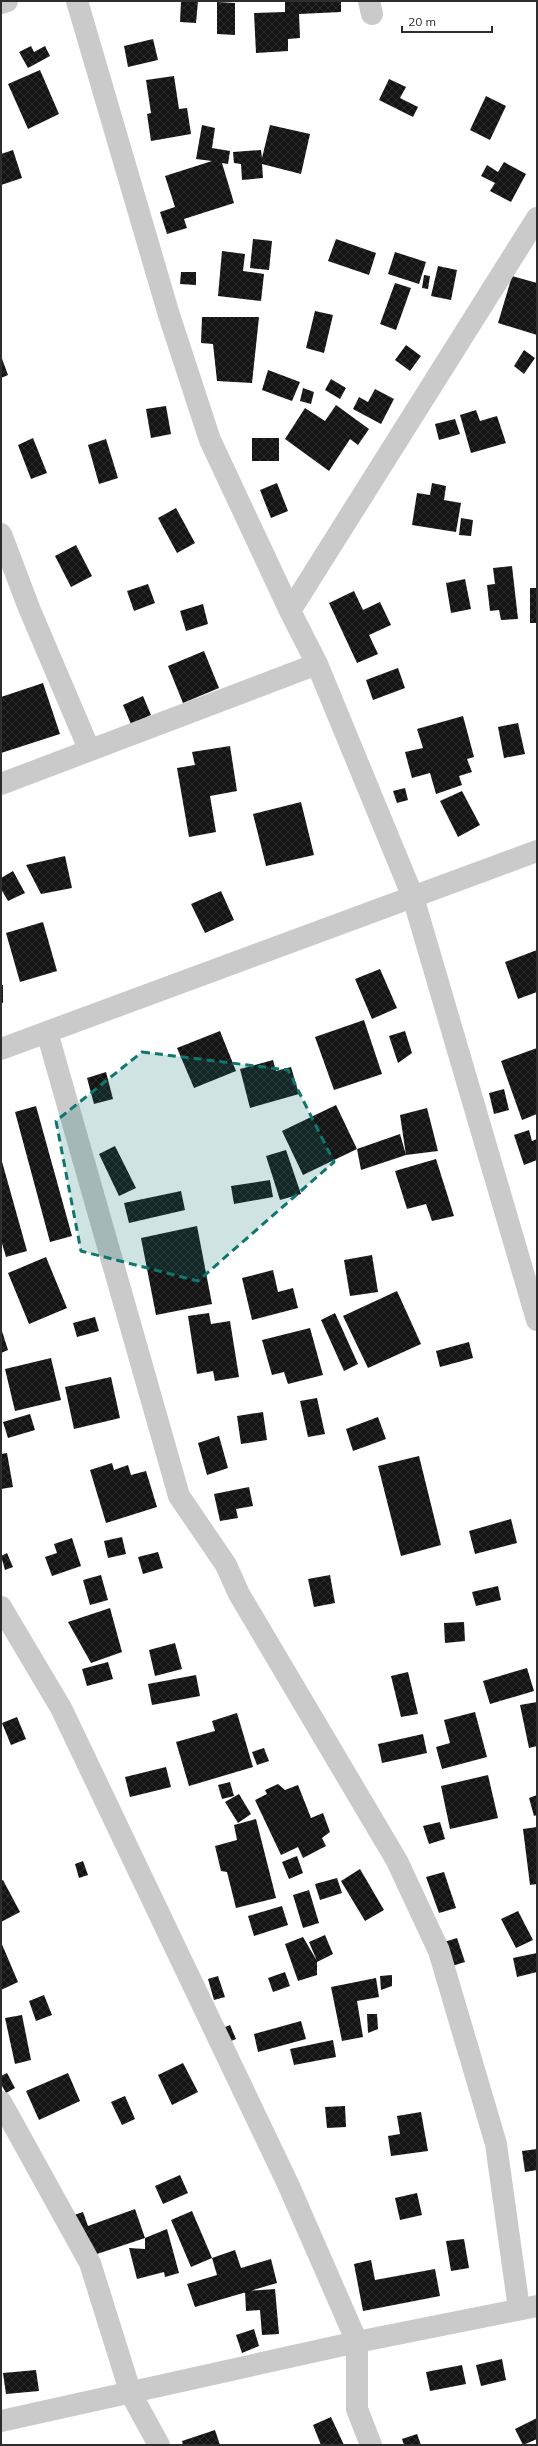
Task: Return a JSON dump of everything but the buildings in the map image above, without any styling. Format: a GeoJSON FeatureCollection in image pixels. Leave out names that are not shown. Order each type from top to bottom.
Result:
{"type":"FeatureCollection","features":[{"type":"Feature","properties":{"kind":"street"},"geometry":{"type":"LineString","coordinates":[[1,3],[7,1]]}},
{"type":"Feature","properties":{"kind":"street"},"geometry":{"type":"LineString","coordinates":[[77,1],[169,315],[210,440],[290,611],[317,664],[413,897],[537,1320]]}},
{"type":"Feature","properties":{"kind":"street"},"geometry":{"type":"LineString","coordinates":[[290,611],[537,218]]}},
{"type":"Feature","properties":{"kind":"street"},"geometry":{"type":"LineString","coordinates":[[1,534],[29,608],[89,750]]}},
{"type":"Feature","properties":{"kind":"street"},"geometry":{"type":"LineString","coordinates":[[1,784],[317,664]]}},
{"type":"Feature","properties":{"kind":"street"},"geometry":{"type":"LineString","coordinates":[[1,1049],[537,851]]}},
{"type":"Feature","properties":{"kind":"street"},"geometry":{"type":"LineString","coordinates":[[1,2421],[131,2394],[356,2342],[528,2308],[496,2144],[440,1950],[397,1861],[239,1594],[226,1565],[179,1496],[47,1032]]}},
{"type":"Feature","properties":{"kind":"street"},"geometry":{"type":"LineString","coordinates":[[1,1607],[62,1708],[288,2184],[356,2342],[356,2409],[371,2445]]}},
{"type":"Feature","properties":{"kind":"street"},"geometry":{"type":"LineString","coordinates":[[1,2102],[90,2263],[131,2394],[159,2445]]}},
{"type":"Feature","properties":{"kind":"highlighted area"},"geometry":{"type":"Polygon","coordinates":[[[142,1052],[288,1070],[334,1162],[198,1281],[81,1251],[56,1121],[142,1052]]]}}]}
